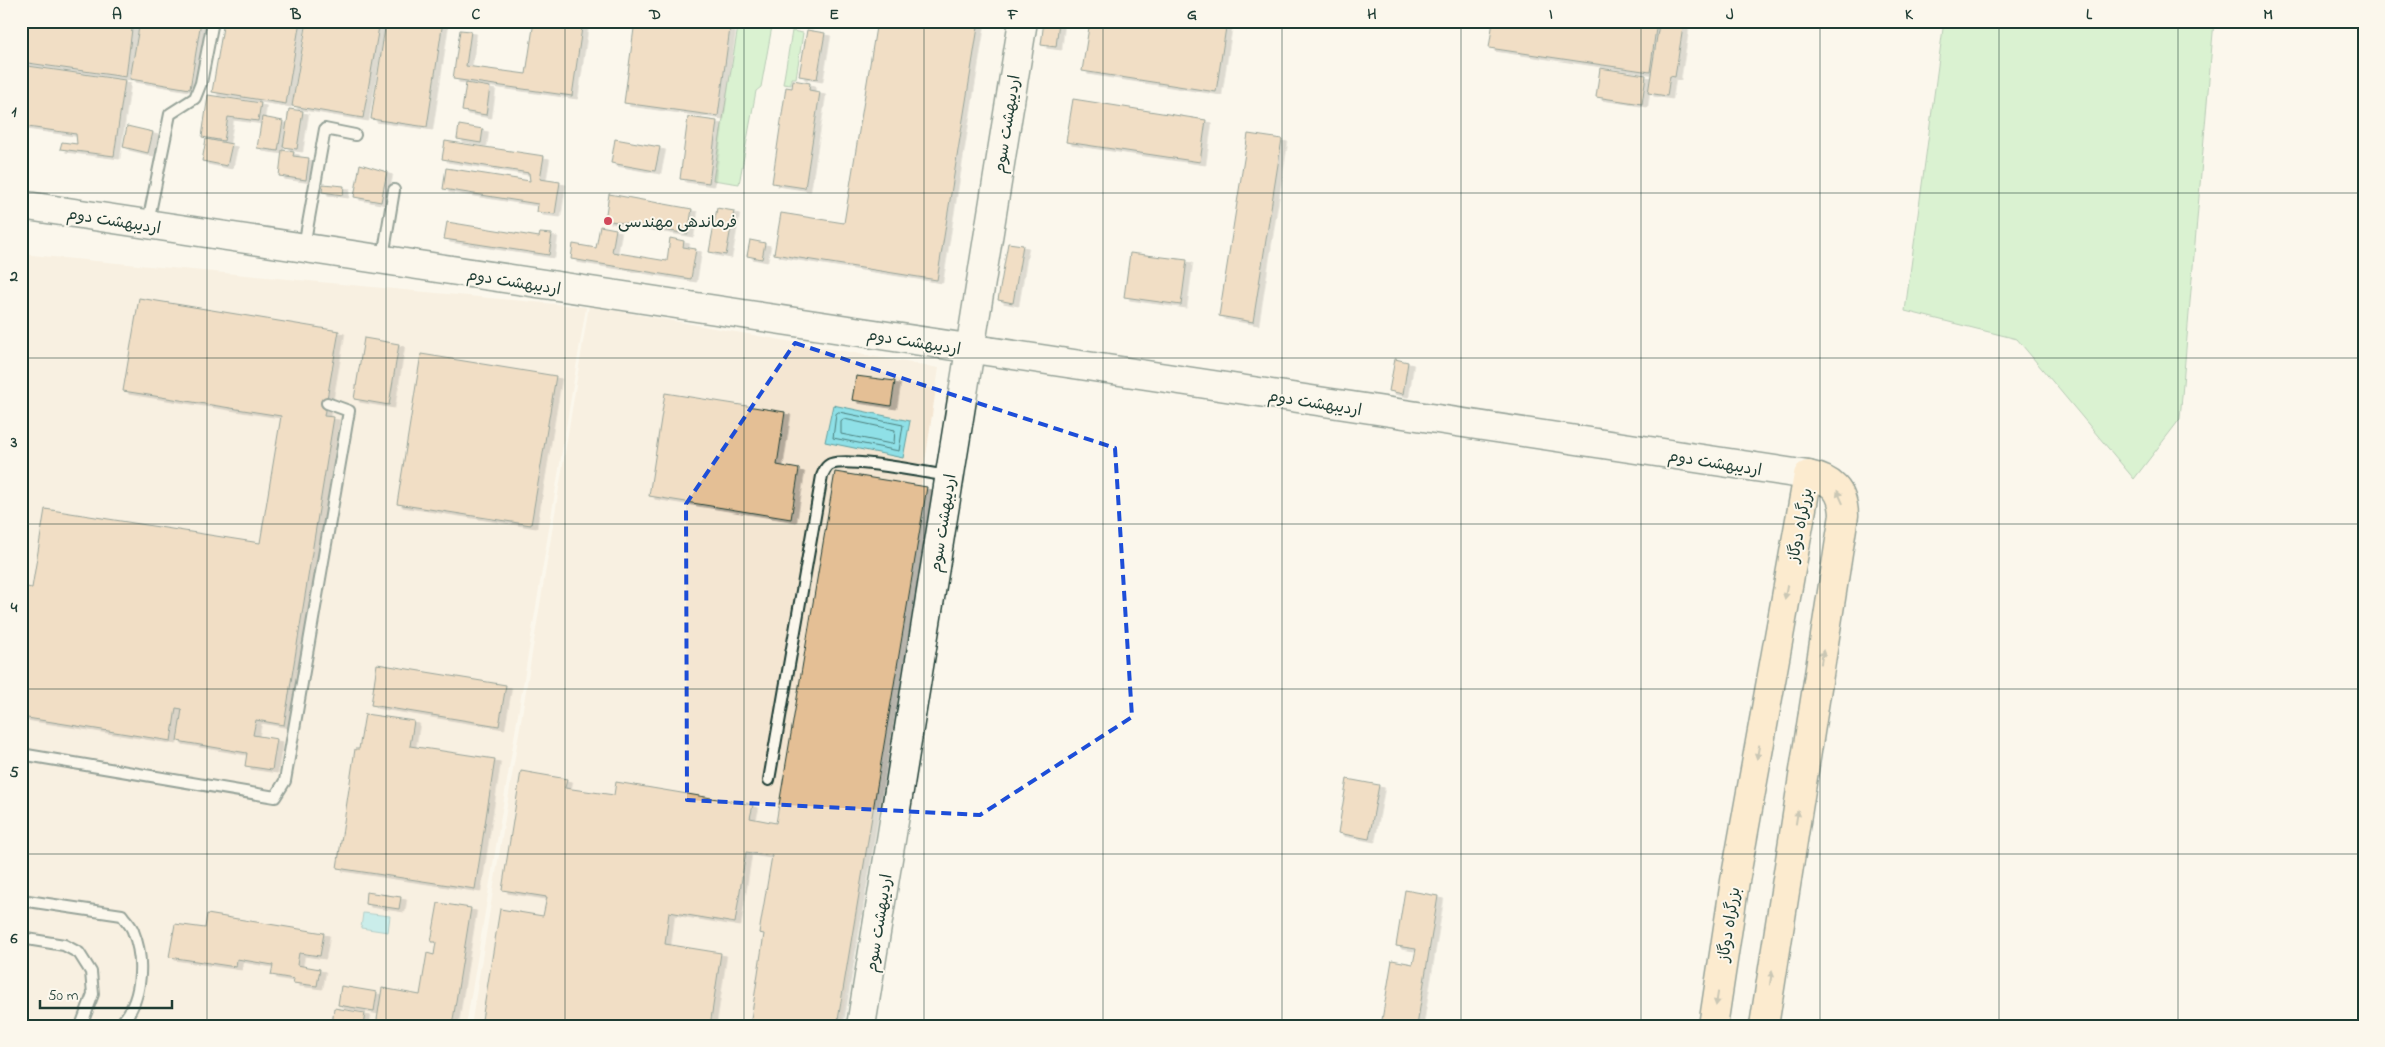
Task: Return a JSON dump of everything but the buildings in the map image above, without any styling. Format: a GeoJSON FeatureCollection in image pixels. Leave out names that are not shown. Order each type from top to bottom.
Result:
{"type":"FeatureCollection","features":[{"type":"Feature","properties":{"kind":"highway","name":"بزرگراه دوگاز"},"geometry":{"type":"LineString","coordinates":[[1713,1026],[1735,880],[1808,475],[1820,478],[1836,488],[1843,499],[1844,515],[1764,1026]]}},
{"type":"Feature","properties":{"kind":"street","name":"اردیبهشت سوم"},"geometry":{"type":"LineString","coordinates":[[861,1026],[1023,21]]}},
{"type":"Feature","properties":{"kind":"street","name":"اردیبهشت دوم"},"geometry":{"type":"LineString","coordinates":[[21,205],[970,350],[1808,475]]}},
{"type":"Feature","properties":{"kind":"lane"},"geometry":{"type":"LineString","coordinates":[[147,225],[170,114],[195,98],[201,83],[213,21]]}},
{"type":"Feature","properties":{"kind":"lane"},"geometry":{"type":"LineString","coordinates":[[303,249],[325,129],[355,135]]}},
{"type":"Feature","properties":{"kind":"lane"},"geometry":{"type":"LineString","coordinates":[[382,261],[394,190]]}},
{"type":"Feature","properties":{"kind":"lane"},"geometry":{"type":"LineString","coordinates":[[21,754],[275,797],[285,781],[349,411],[327,403]]}},
{"type":"Feature","properties":{"kind":"lane"},"geometry":{"type":"LineString","coordinates":[[769,780],[824,471],[834,463],[856,463],[950,476]]}},
{"type":"Feature","properties":{"kind":"lane"},"geometry":{"type":"LineString","coordinates":[[21,900],[122,915],[133,930],[139,954],[140,977],[134,1005],[118,1026]]}},
{"type":"Feature","properties":{"kind":"lane"},"geometry":{"type":"LineString","coordinates":[[21,938],[64,945],[79,952],[92,972],[94,994],[81,1026]]}},
{"type":"Feature","properties":{"kind":"highlighted area"},"geometry":{"type":"Polygon","coordinates":[[[795,343],[1115,448],[1132,717],[980,815],[687,800],[686,504],[795,343]]]}},
{"type":"Feature","properties":{"kind":"shaded area"},"geometry":{"type":"Polygon","coordinates":[[[21,254],[586,307],[466,1026],[21,1026],[21,254]]]}},
{"type":"Feature","properties":{"kind":"shaded area"},"geometry":{"type":"Polygon","coordinates":[[[589,306],[939,368],[841,1026],[471,1026],[589,306]]]}},
{"type":"Feature","properties":{"kind":"green space"},"geometry":{"type":"Polygon","coordinates":[[[739,21],[773,21],[761,87],[756,91],[739,184],[713,180],[739,21]]]}},
{"type":"Feature","properties":{"kind":"green space"},"geometry":{"type":"Polygon","coordinates":[[[1944,21],[2214,21],[2180,419],[2134,479],[2017,339],[1905,311],[1944,21]]]}},
{"type":"Feature","properties":{"kind":"green space"},"geometry":{"type":"Polygon","coordinates":[[[792,31],[803,33],[796,78],[791,78],[791,85],[783,84],[792,31]]]}},
{"type":"Feature","properties":{"kind":"water"},"geometry":{"type":"Polygon","coordinates":[[[833,405],[910,421],[903,458],[825,442],[833,405]]]}},
{"type":"Feature","properties":{"kind":"water"},"geometry":{"type":"Polygon","coordinates":[[[363,913],[390,916],[388,932],[361,928],[363,913]]]}},
{"type":"Feature","properties":{"kind":"place","name":"فرماندهی مهندسی"},"geometry":{"type":"Point","coordinates":[608,221]}}]}
